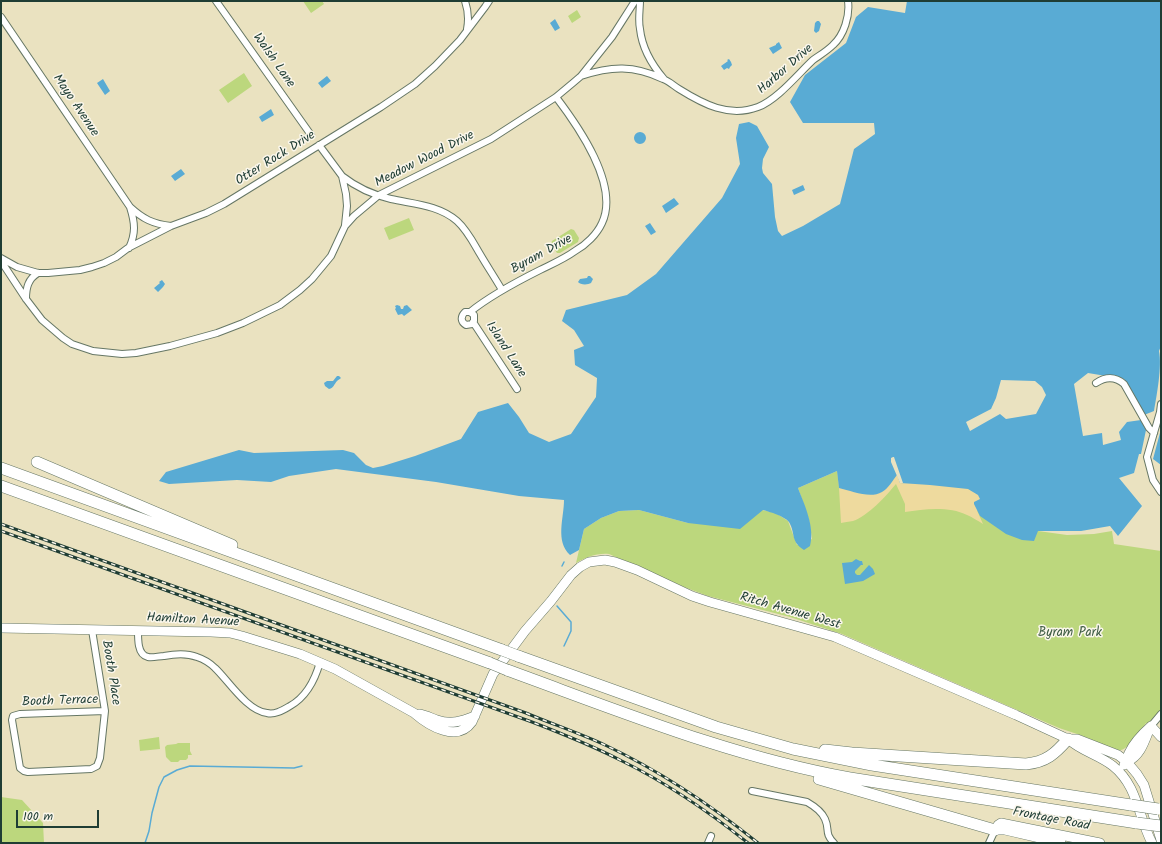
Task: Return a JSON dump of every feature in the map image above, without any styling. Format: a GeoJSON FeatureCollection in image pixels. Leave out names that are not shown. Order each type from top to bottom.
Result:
{"type":"FeatureCollection","features":[{"type":"Feature","properties":{"kind":"highway"},"geometry":{"type":"LineString","coordinates":[[38,462],[240,548],[301,577]]}},
{"type":"Feature","properties":{"kind":"highway"},"geometry":{"type":"LineString","coordinates":[[1,468],[697,721],[754,739],[813,754],[859,763],[1159,809]]}},
{"type":"Feature","properties":{"kind":"highway"},"geometry":{"type":"LineString","coordinates":[[1,486],[695,738],[820,779],[995,830]]}},
{"type":"Feature","properties":{"kind":"highway"},"geometry":{"type":"LineString","coordinates":[[754,739],[852,753],[1026,764],[1048,758],[1058,751],[1068,739]]}},
{"type":"Feature","properties":{"kind":"highway"},"geometry":{"type":"LineString","coordinates":[[752,756],[798,768],[844,777],[1161,826]]}},
{"type":"Feature","properties":{"kind":"main road","name":"Ritch Avenue West"},"geometry":{"type":"LineString","coordinates":[[525,631],[571,575],[580,567],[597,560],[615,562],[637,570],[692,596],[835,637],[1068,739],[1074,745],[1112,765],[1127,781],[1134,793],[1152,843]]}},
{"type":"Feature","properties":{"kind":"main road","name":"Hamilton Avenue"},"geometry":{"type":"LineString","coordinates":[[1,628],[230,633],[259,640],[320,662],[414,713],[431,725],[442,730],[454,732],[458,732],[468,727],[472,722],[492,674],[525,631]]}},
{"type":"Feature","properties":{"kind":"main road"},"geometry":{"type":"LineString","coordinates":[[1119,772],[1127,762],[1138,754],[1151,726],[1161,736]]}},
{"type":"Feature","properties":{"kind":"main road","name":"Ritch Avenue West"},"geometry":{"type":"LineString","coordinates":[[1068,739],[1077,739],[1118,755],[1127,762]]}},
{"type":"Feature","properties":{"kind":"main road"},"geometry":{"type":"LineString","coordinates":[[1127,762],[1144,785],[1161,840]]}},
{"type":"Feature","properties":{"kind":"main road","name":"Frontage Road"},"geometry":{"type":"LineString","coordinates":[[995,830],[1001,823],[1065,841],[1100,843]]}},
{"type":"Feature","properties":{"kind":"main road"},"geometry":{"type":"LineString","coordinates":[[1144,843],[1148,833]]}},
{"type":"Feature","properties":{"kind":"street","name":"Walsh Lane"},"geometry":{"type":"LineString","coordinates":[[216,1],[311,135]]}},
{"type":"Feature","properties":{"kind":"street"},"geometry":{"type":"LineString","coordinates":[[465,1],[468,18],[467,30]]}},
{"type":"Feature","properties":{"kind":"street","name":"Otter Rock Drive"},"geometry":{"type":"LineString","coordinates":[[1,259],[17,267],[38,273],[92,267],[116,257],[128,248],[171,226],[206,213],[224,204],[392,99],[423,77],[460,40],[489,1]]}},
{"type":"Feature","properties":{"kind":"street","name":"Meadow Wood Drive"},"geometry":{"type":"LineString","coordinates":[[1,259],[34,311],[68,342],[84,349],[122,354],[136,353],[170,346],[217,333],[243,323],[280,305],[300,290],[331,256],[345,226],[354,216],[379,195],[491,139],[556,97],[581,76],[612,37],[635,1]]}},
{"type":"Feature","properties":{"kind":"street","name":"Harbor Drive"},"geometry":{"type":"LineString","coordinates":[[640,1],[639,28],[641,38],[656,69],[665,79]]}},
{"type":"Feature","properties":{"kind":"street","name":"Harbor Drive"},"geometry":{"type":"LineString","coordinates":[[581,76],[604,69],[629,68],[665,79],[702,103],[714,107],[730,111],[741,111],[759,107],[776,96],[814,60],[834,44],[839,38],[847,20],[848,1]]}},
{"type":"Feature","properties":{"kind":"street","name":"Mayo Avenue"},"geometry":{"type":"LineString","coordinates":[[1,17],[130,207],[142,218],[162,225],[171,226]]}},
{"type":"Feature","properties":{"kind":"street","name":"Byram Drive"},"geometry":{"type":"LineString","coordinates":[[470,312],[502,290],[576,251],[598,231],[602,223],[605,215],[606,198],[599,166],[590,147],[556,97]]}},
{"type":"Feature","properties":{"kind":"street"},"geometry":{"type":"LineString","coordinates":[[319,145],[342,176],[356,186],[391,199],[428,206],[456,220],[467,233],[502,290]]}},
{"type":"Feature","properties":{"kind":"street"},"geometry":{"type":"LineString","coordinates":[[342,176],[346,200],[347,217],[345,226]]}},
{"type":"Feature","properties":{"kind":"street","name":"Mayo Avenue"},"geometry":{"type":"LineString","coordinates":[[128,248],[134,235],[130,207]]}},
{"type":"Feature","properties":{"kind":"street"},"geometry":{"type":"LineString","coordinates":[[26,299],[26,290],[29,281],[38,273]]}},
{"type":"Feature","properties":{"kind":"street"},"geometry":{"type":"LineString","coordinates":[[470,312],[474,316],[473,322],[466,325],[462,319],[463,314],[470,312]]}},
{"type":"Feature","properties":{"kind":"street","name":"Island Lane"},"geometry":{"type":"LineString","coordinates":[[473,322],[517,389]]}},
{"type":"Feature","properties":{"kind":"street"},"geometry":{"type":"LineString","coordinates":[[1096,383],[1103,379],[1111,378],[1124,384],[1149,428],[1154,433]]}},
{"type":"Feature","properties":{"kind":"street"},"geometry":{"type":"LineString","coordinates":[[1161,404],[1148,457],[1153,480],[1161,492]]}},
{"type":"Feature","properties":{"kind":"street","name":"Booth Place"},"geometry":{"type":"LineString","coordinates":[[92,630],[105,711],[100,758],[97,766]]}},
{"type":"Feature","properties":{"kind":"street"},"geometry":{"type":"LineString","coordinates":[[138,631],[139,645],[143,654],[146,656],[155,657],[181,654],[196,656],[216,668],[246,701],[260,711],[267,713],[274,713],[300,699],[306,693],[319,668],[320,662]]}},
{"type":"Feature","properties":{"kind":"street","name":"Booth Terrace"},"geometry":{"type":"LineString","coordinates":[[97,766],[91,769],[24,772],[20,768],[12,720],[13,716],[15,715],[105,711]]}},
{"type":"Feature","properties":{"kind":"street"},"geometry":{"type":"LineString","coordinates":[[1151,726],[1161,714]]}},
{"type":"Feature","properties":{"kind":"street"},"geometry":{"type":"LineString","coordinates":[[752,791],[807,802],[825,818],[828,836],[834,843]]}},
{"type":"Feature","properties":{"kind":"street"},"geometry":{"type":"LineString","coordinates":[[989,843],[995,830]]}},
{"type":"Feature","properties":{"kind":"street"},"geometry":{"type":"LineString","coordinates":[[708,843],[711,836]]}},
{"type":"Feature","properties":{"kind":"green space"},"geometry":{"type":"Polygon","coordinates":[[[303,1],[322,1],[324,4],[311,13],[303,1]]]}},
{"type":"Feature","properties":{"kind":"green space"},"geometry":{"type":"Polygon","coordinates":[[[577,10],[581,17],[572,23],[568,16],[577,10]]]}},
{"type":"Feature","properties":{"kind":"green space"},"geometry":{"type":"Polygon","coordinates":[[[244,73],[252,86],[228,103],[219,90],[244,73]]]}},
{"type":"Feature","properties":{"kind":"green space"},"geometry":{"type":"Polygon","coordinates":[[[409,218],[414,230],[389,240],[384,228],[409,218]]]}},
{"type":"Feature","properties":{"kind":"green space"},"geometry":{"type":"Polygon","coordinates":[[[571,229],[574,230],[579,238],[578,242],[560,253],[557,253],[551,244],[552,241],[571,229]]]}},
{"type":"Feature","properties":{"kind":"green space","name":"Byram Park"},"geometry":{"type":"Polygon","coordinates":[[[837,471],[897,475],[930,485],[1020,533],[1038,531],[1067,535],[1094,534],[1112,531],[1114,544],[1161,551],[1161,709],[1149,723],[1146,723],[1128,746],[1121,750],[1112,749],[1083,736],[1059,728],[842,634],[790,617],[708,596],[609,554],[592,556],[576,563],[584,529],[601,518],[619,511],[639,510],[688,523],[762,510],[776,513],[788,521],[797,545],[812,539],[809,520],[798,488],[837,471]]]}},
{"type":"Feature","properties":{"kind":"green space"},"geometry":{"type":"Polygon","coordinates":[[[159,737],[160,749],[140,751],[139,740],[159,737]]]}},
{"type":"Feature","properties":{"kind":"green space"},"geometry":{"type":"Polygon","coordinates":[[[190,743],[190,751],[192,755],[188,755],[186,760],[171,762],[166,757],[165,747],[167,745],[190,743]]]}},
{"type":"Feature","properties":{"kind":"green space"},"geometry":{"type":"Polygon","coordinates":[[[1,797],[22,800],[43,823],[44,843],[1,843],[1,797]]]}},
{"type":"Feature","properties":{"kind":"sand"},"geometry":{"type":"Polygon","coordinates":[[[881,470],[984,491],[976,508],[983,524],[969,516],[952,510],[928,509],[905,512],[905,504],[896,484],[882,500],[865,515],[853,521],[841,523],[837,471],[881,470]]]}},
{"type":"Feature","properties":{"kind":"water"},"geometry":{"type":"Polygon","coordinates":[[[907,1],[1161,1],[1161,346],[1159,351],[1159,381],[1154,411],[1144,415],[1124,379],[1088,373],[1074,384],[1083,436],[1102,433],[1103,445],[1121,440],[1119,432],[1127,422],[1141,420],[1146,430],[1141,454],[1139,454],[1134,473],[1119,478],[1142,506],[1118,536],[1110,526],[1081,531],[1038,531],[1034,541],[1022,540],[1006,534],[980,516],[974,502],[980,499],[978,495],[968,489],[900,483],[897,475],[884,491],[877,494],[867,495],[839,488],[837,471],[798,488],[804,502],[811,531],[810,546],[804,550],[797,544],[791,526],[787,520],[763,510],[740,529],[688,523],[639,510],[619,511],[601,518],[584,529],[579,550],[570,555],[565,549],[561,529],[564,500],[519,496],[436,482],[336,469],[289,476],[271,482],[237,480],[169,484],[159,481],[166,472],[239,450],[254,453],[343,450],[354,453],[366,465],[373,468],[383,466],[461,439],[478,412],[508,403],[529,433],[549,442],[571,434],[596,397],[597,378],[575,365],[574,350],[584,346],[574,330],[562,321],[566,310],[627,295],[656,274],[722,198],[740,164],[736,138],[739,124],[749,122],[757,126],[769,147],[763,159],[762,168],[763,173],[772,184],[775,217],[778,231],[782,236],[803,226],[840,204],[854,149],[875,134],[874,123],[803,123],[790,102],[805,75],[846,43],[856,17],[868,7],[905,13],[907,1]],[[1001,380],[991,409],[966,422],[970,431],[1000,414],[1006,419],[1036,414],[1046,395],[1042,387],[1035,381],[1001,380]]]}},
{"type":"Feature","properties":{"kind":"water"},"geometry":{"type":"Polygon","coordinates":[[[555,19],[560,28],[555,31],[550,23],[555,19]]]}},
{"type":"Feature","properties":{"kind":"water"},"geometry":{"type":"Polygon","coordinates":[[[817,21],[821,24],[819,31],[816,33],[814,31],[815,23],[817,21]]]}},
{"type":"Feature","properties":{"kind":"water"},"geometry":{"type":"Polygon","coordinates":[[[779,42],[782,48],[773,54],[769,48],[779,42]]]}},
{"type":"Feature","properties":{"kind":"water"},"geometry":{"type":"Polygon","coordinates":[[[729,59],[732,65],[729,69],[727,68],[724,70],[721,66],[729,59]]]}},
{"type":"Feature","properties":{"kind":"water"},"geometry":{"type":"Polygon","coordinates":[[[327,76],[331,81],[322,88],[318,83],[327,76]]]}},
{"type":"Feature","properties":{"kind":"water"},"geometry":{"type":"Polygon","coordinates":[[[103,79],[110,91],[105,95],[97,83],[103,79]]]}},
{"type":"Feature","properties":{"kind":"water"},"geometry":{"type":"Polygon","coordinates":[[[271,109],[274,115],[262,122],[259,117],[271,109]]]}},
{"type":"Feature","properties":{"kind":"water"},"geometry":{"type":"Polygon","coordinates":[[[638,132],[642,132],[646,138],[642,144],[638,144],[634,140],[634,136],[638,132]]]}},
{"type":"Feature","properties":{"kind":"water"},"geometry":{"type":"Polygon","coordinates":[[[181,169],[185,174],[175,181],[171,176],[181,169]]]}},
{"type":"Feature","properties":{"kind":"water"},"geometry":{"type":"Polygon","coordinates":[[[803,185],[805,190],[794,195],[792,190],[803,185]]]}},
{"type":"Feature","properties":{"kind":"water"},"geometry":{"type":"Polygon","coordinates":[[[674,198],[679,204],[666,213],[662,206],[674,198]]]}},
{"type":"Feature","properties":{"kind":"water"},"geometry":{"type":"Polygon","coordinates":[[[650,223],[656,232],[651,235],[645,226],[650,223]]]}},
{"type":"Feature","properties":{"kind":"water"},"geometry":{"type":"Polygon","coordinates":[[[588,276],[593,279],[591,283],[580,284],[578,282],[580,279],[587,278],[588,276]]]}},
{"type":"Feature","properties":{"kind":"water"},"geometry":{"type":"Polygon","coordinates":[[[162,280],[165,284],[158,292],[154,288],[162,280]]]}},
{"type":"Feature","properties":{"kind":"water"},"geometry":{"type":"Polygon","coordinates":[[[397,305],[403,309],[404,306],[407,305],[412,310],[404,316],[402,314],[398,315],[395,309],[395,306],[397,305]]]}},
{"type":"Feature","properties":{"kind":"water"},"geometry":{"type":"Polygon","coordinates":[[[337,376],[341,378],[332,388],[329,389],[325,386],[324,383],[327,381],[333,381],[337,376]]]}},
{"type":"Feature","properties":{"kind":"water"},"geometry":{"type":"Polygon","coordinates":[[[1161,429],[1161,465],[1153,459],[1161,429]]]}},
{"type":"Feature","properties":{"kind":"water"},"geometry":{"type":"Polygon","coordinates":[[[856,559],[862,561],[863,565],[855,571],[857,575],[860,575],[869,565],[875,574],[863,581],[845,584],[842,563],[852,562],[856,559]]]}},
{"type":"Feature","properties":{"kind":"pier"},"geometry":{"type":"Polygon","coordinates":[[[893,457],[903,483],[900,483],[891,462],[891,458],[893,457]]]}},
{"type":"Feature","properties":{"kind":"waterway"},"geometry":{"type":"LineString","coordinates":[[562,566],[564,562]]}},
{"type":"Feature","properties":{"kind":"waterway"},"geometry":{"type":"LineString","coordinates":[[557,606],[571,622],[571,631],[564,646]]}},
{"type":"Feature","properties":{"kind":"waterway"},"geometry":{"type":"LineString","coordinates":[[145,843],[159,787],[164,777],[177,770],[190,766],[294,768],[302,766]]}},
{"type":"Feature","properties":{"kind":"railway"},"geometry":{"type":"LineString","coordinates":[[1,524],[526,713],[595,741],[625,755],[665,777],[722,815],[758,843]]}},
{"type":"Feature","properties":{"kind":"railway"},"geometry":{"type":"LineString","coordinates":[[1,531],[532,722],[578,740],[639,770],[671,788],[703,809],[748,843]]}}]}
